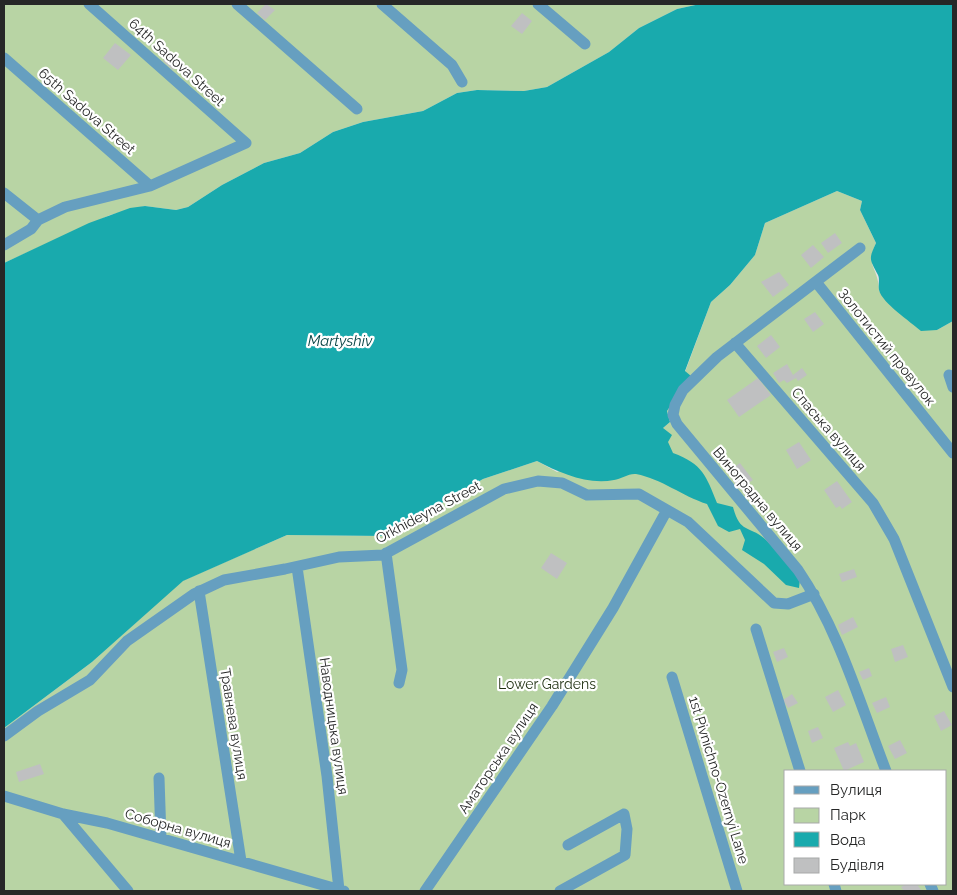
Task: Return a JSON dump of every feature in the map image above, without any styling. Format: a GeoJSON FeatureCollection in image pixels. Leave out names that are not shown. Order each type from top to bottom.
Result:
{"type":"FeatureCollection","features":[{"type":"Feature","properties":{"kind":"street","name":"64th Sadova Street"},"geometry":{"type":"LineString","coordinates":[[89,4],[246,143],[150,186]]}},
{"type":"Feature","properties":{"kind":"street"},"geometry":{"type":"LineString","coordinates":[[237,4],[358,109]]}},
{"type":"Feature","properties":{"kind":"street"},"geometry":{"type":"LineString","coordinates":[[382,4],[452,65],[462,82]]}},
{"type":"Feature","properties":{"kind":"street"},"geometry":{"type":"LineString","coordinates":[[538,4],[585,44]]}},
{"type":"Feature","properties":{"kind":"street","name":"65th Sadova Street"},"geometry":{"type":"LineString","coordinates":[[4,58],[150,186]]}},
{"type":"Feature","properties":{"kind":"street"},"geometry":{"type":"LineString","coordinates":[[4,246],[30,230],[38,220],[65,206],[150,186]]}},
{"type":"Feature","properties":{"kind":"street"},"geometry":{"type":"LineString","coordinates":[[4,193],[38,220]]}},
{"type":"Feature","properties":{"kind":"street"},"geometry":{"type":"LineString","coordinates":[[734,343],[860,248]]}},
{"type":"Feature","properties":{"kind":"street","name":"Золотистий провулок"},"geometry":{"type":"LineString","coordinates":[[816,282],[953,453]]}},
{"type":"Feature","properties":{"kind":"street","name":"Виноградна вулиця"},"geometry":{"type":"LineString","coordinates":[[734,343],[683,390],[675,406],[674,415],[677,424],[798,570],[814,594],[839,650],[886,770]]}},
{"type":"Feature","properties":{"kind":"street","name":"Спаська вулиця"},"geometry":{"type":"LineString","coordinates":[[734,343],[872,503],[894,539],[953,687]]}},
{"type":"Feature","properties":{"kind":"street"},"geometry":{"type":"LineString","coordinates":[[950,375],[953,387]]}},
{"type":"Feature","properties":{"kind":"street","name":"Orkhideyna Street"},"geometry":{"type":"LineString","coordinates":[[4,736],[38,711],[90,680],[127,641],[199,591],[224,580],[297,567],[339,557],[386,553],[504,489],[538,481],[562,483],[587,495],[639,494],[688,522],[774,603],[788,604],[814,594]]}},
{"type":"Feature","properties":{"kind":"street","name":"Аматорська вулиця"},"geometry":{"type":"LineString","coordinates":[[425,891],[562,690],[613,608],[667,510]]}},
{"type":"Feature","properties":{"kind":"street"},"geometry":{"type":"LineString","coordinates":[[386,553],[402,670],[399,683]]}},
{"type":"Feature","properties":{"kind":"street","name":"Наводницька вулиця"},"geometry":{"type":"LineString","coordinates":[[297,567],[327,776],[341,890]]}},
{"type":"Feature","properties":{"kind":"street","name":"Травнева вулиця"},"geometry":{"type":"LineString","coordinates":[[199,591],[242,861]]}},
{"type":"Feature","properties":{"kind":"street"},"geometry":{"type":"LineString","coordinates":[[756,629],[800,770]]}},
{"type":"Feature","properties":{"kind":"street","name":"1st Pivnichno-Ozernyi Lane"},"geometry":{"type":"LineString","coordinates":[[672,677],[737,891]]}},
{"type":"Feature","properties":{"kind":"street"},"geometry":{"type":"LineString","coordinates":[[159,778],[161,838]]}},
{"type":"Feature","properties":{"kind":"street","name":"Соборна вулиця"},"geometry":{"type":"LineString","coordinates":[[4,796],[63,814],[107,823],[161,838],[341,890]]}},
{"type":"Feature","properties":{"kind":"street"},"geometry":{"type":"LineString","coordinates":[[63,814],[128,891]]}},
{"type":"Feature","properties":{"kind":"street"},"geometry":{"type":"LineString","coordinates":[[560,891],[625,855],[627,829],[624,814],[568,845]]}},
{"type":"Feature","properties":{"kind":"green space"},"geometry":{"type":"Polygon","coordinates":[[[4,4],[700,4],[677,9],[639,28],[609,52],[547,87],[524,91],[477,90],[457,93],[423,111],[363,122],[333,132],[300,153],[264,163],[222,185],[188,207],[176,210],[145,206],[110,215],[4,263],[4,4]]]}},
{"type":"Feature","properties":{"kind":"green space","name":"Lower Gardens"},"geometry":{"type":"Polygon","coordinates":[[[837,191],[862,201],[860,210],[876,243],[872,263],[879,291],[937,330],[953,321],[953,891],[4,891],[4,728],[92,662],[182,581],[287,535],[385,536],[483,479],[537,461],[557,472],[663,428],[670,422],[667,411],[684,384],[685,372],[711,302],[730,285],[755,255],[765,223],[837,191]]]}},
{"type":"Feature","properties":{"kind":"water","name":"Martyshiv"},"geometry":{"type":"Polygon","coordinates":[[[700,4],[953,4],[953,321],[937,330],[921,331],[885,301],[879,290],[879,277],[871,259],[876,243],[860,210],[862,201],[837,191],[765,223],[755,255],[730,285],[711,302],[685,371],[691,376],[667,411],[670,422],[663,428],[672,435],[668,442],[673,453],[691,462],[702,472],[710,485],[717,503],[733,507],[742,525],[765,539],[774,548],[800,579],[799,588],[786,585],[764,564],[742,550],[745,540],[740,529],[729,532],[718,526],[707,504],[645,476],[633,474],[614,480],[594,481],[564,474],[537,461],[483,479],[385,536],[287,535],[183,581],[92,662],[4,728],[4,263],[89,223],[130,208],[145,206],[176,210],[188,207],[222,185],[264,163],[300,153],[333,132],[363,122],[423,111],[457,93],[477,90],[524,91],[547,87],[609,52],[639,28],[677,9],[700,4]]]}},
{"type":"Feature","properties":{"kind":"building"},"geometry":{"type":"Polygon","coordinates":[[[266,4],[275,10],[265,20],[257,13],[266,4]]]}},
{"type":"Feature","properties":{"kind":"building"},"geometry":{"type":"Polygon","coordinates":[[[522,13],[532,21],[522,34],[511,26],[522,13]]]}},
{"type":"Feature","properties":{"kind":"building"},"geometry":{"type":"Polygon","coordinates":[[[115,43],[131,55],[118,70],[103,58],[115,43]]]}},
{"type":"Feature","properties":{"kind":"building"},"geometry":{"type":"Polygon","coordinates":[[[170,53],[180,61],[173,70],[163,61],[170,53]]]}},
{"type":"Feature","properties":{"kind":"building"},"geometry":{"type":"Polygon","coordinates":[[[835,233],[842,243],[828,253],[821,243],[835,233]]]}},
{"type":"Feature","properties":{"kind":"building"},"geometry":{"type":"Polygon","coordinates":[[[813,245],[824,257],[811,268],[801,255],[813,245]]]}},
{"type":"Feature","properties":{"kind":"building"},"geometry":{"type":"Polygon","coordinates":[[[779,272],[789,285],[773,297],[761,282],[779,272]]]}},
{"type":"Feature","properties":{"kind":"building"},"geometry":{"type":"Polygon","coordinates":[[[815,312],[824,324],[813,332],[804,319],[815,312]]]}},
{"type":"Feature","properties":{"kind":"building"},"geometry":{"type":"Polygon","coordinates":[[[771,335],[780,347],[766,358],[757,346],[771,335]]]}},
{"type":"Feature","properties":{"kind":"building"},"geometry":{"type":"Polygon","coordinates":[[[787,364],[793,375],[802,368],[807,375],[798,381],[796,378],[787,383],[784,380],[779,383],[773,373],[787,364]]]}},
{"type":"Feature","properties":{"kind":"building"},"geometry":{"type":"Polygon","coordinates":[[[758,378],[771,395],[739,417],[727,400],[758,378]]]}},
{"type":"Feature","properties":{"kind":"building"},"geometry":{"type":"Polygon","coordinates":[[[799,442],[811,460],[797,469],[786,450],[799,442]]]}},
{"type":"Feature","properties":{"kind":"building"},"geometry":{"type":"Polygon","coordinates":[[[740,463],[753,480],[739,489],[727,472],[740,463]]]}},
{"type":"Feature","properties":{"kind":"building"},"geometry":{"type":"Polygon","coordinates":[[[837,481],[852,502],[842,509],[840,506],[836,508],[824,490],[837,481]]]}},
{"type":"Feature","properties":{"kind":"building"},"geometry":{"type":"Polygon","coordinates":[[[551,553],[567,563],[557,579],[541,568],[551,553]]]}},
{"type":"Feature","properties":{"kind":"building"},"geometry":{"type":"Polygon","coordinates":[[[854,569],[857,577],[842,582],[839,574],[854,569]]]}},
{"type":"Feature","properties":{"kind":"building"},"geometry":{"type":"Polygon","coordinates":[[[853,617],[858,627],[842,635],[838,625],[853,617]]]}},
{"type":"Feature","properties":{"kind":"building"},"geometry":{"type":"Polygon","coordinates":[[[903,645],[908,657],[895,662],[891,649],[903,645]]]}},
{"type":"Feature","properties":{"kind":"building"},"geometry":{"type":"Polygon","coordinates":[[[784,648],[788,657],[777,662],[773,652],[784,648]]]}},
{"type":"Feature","properties":{"kind":"building"},"geometry":{"type":"Polygon","coordinates":[[[869,668],[872,676],[863,680],[859,672],[869,668]]]}},
{"type":"Feature","properties":{"kind":"building"},"geometry":{"type":"Polygon","coordinates":[[[838,690],[846,705],[833,712],[825,697],[838,690]]]}},
{"type":"Feature","properties":{"kind":"building"},"geometry":{"type":"Polygon","coordinates":[[[792,694],[798,703],[788,708],[783,700],[792,694]]]}},
{"type":"Feature","properties":{"kind":"building"},"geometry":{"type":"Polygon","coordinates":[[[886,697],[890,707],[877,713],[872,703],[886,697]]]}},
{"type":"Feature","properties":{"kind":"building"},"geometry":{"type":"Polygon","coordinates":[[[944,711],[952,725],[941,731],[934,716],[944,711]]]}},
{"type":"Feature","properties":{"kind":"building"},"geometry":{"type":"Polygon","coordinates":[[[818,727],[823,738],[812,743],[808,731],[818,727]]]}},
{"type":"Feature","properties":{"kind":"building"},"geometry":{"type":"Polygon","coordinates":[[[900,740],[907,753],[895,759],[888,746],[900,740]]]}},
{"type":"Feature","properties":{"kind":"building"},"geometry":{"type":"Polygon","coordinates":[[[848,742],[850,746],[856,743],[864,762],[844,770],[834,748],[848,742]]]}},
{"type":"Feature","properties":{"kind":"building"},"geometry":{"type":"Polygon","coordinates":[[[40,764],[44,774],[19,782],[16,772],[40,764]]]}},
{"type":"Feature","properties":{"kind":"building"},"geometry":{"type":"Polygon","coordinates":[[[904,885],[918,885],[921,890],[904,891],[901,887],[904,885]]]}}]}
